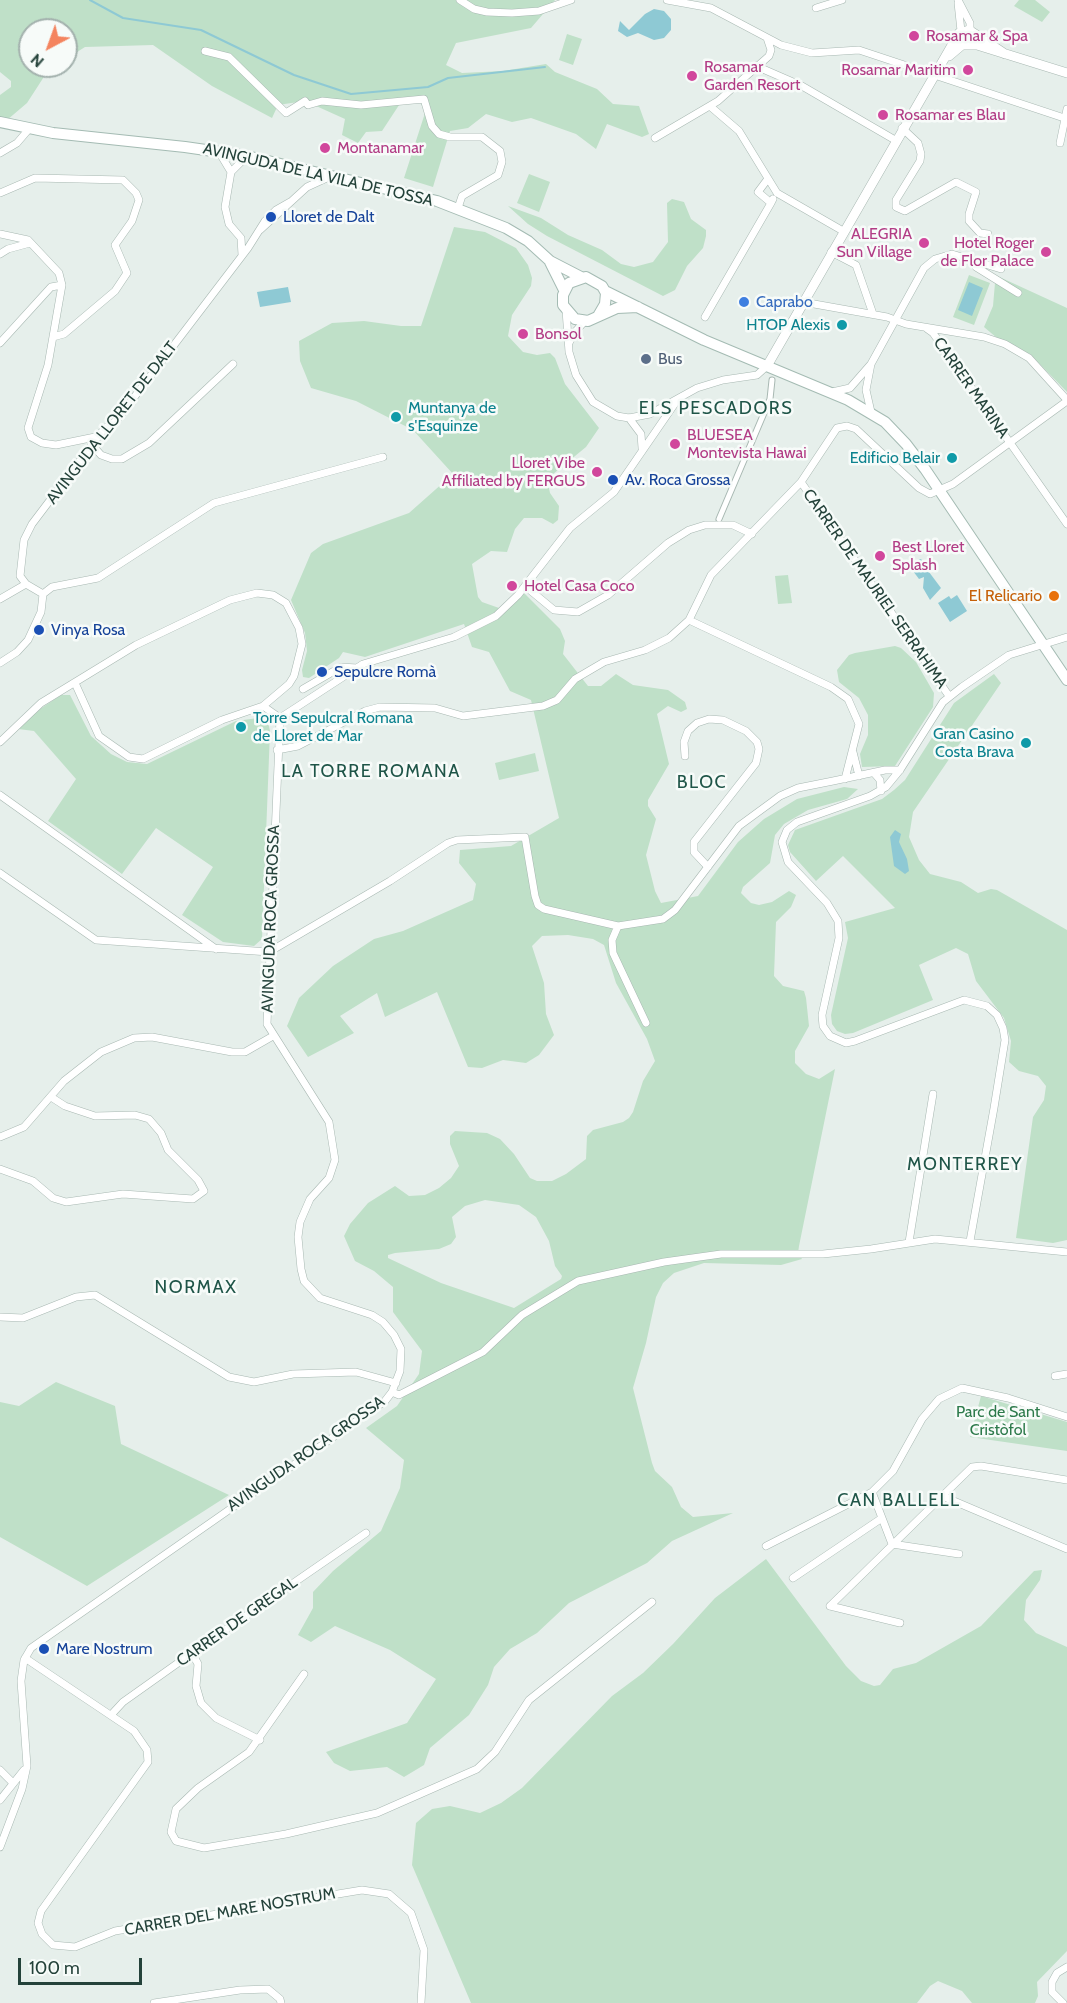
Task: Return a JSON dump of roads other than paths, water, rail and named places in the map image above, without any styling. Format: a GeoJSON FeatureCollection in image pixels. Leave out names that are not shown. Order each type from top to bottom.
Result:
{"type":"FeatureCollection","features":[{"type":"Feature","properties":{"kind":"main road","name":"AVINGUDA DE LA VILA DE TOSSA"},"geometry":{"type":"LineString","coordinates":[[0,122],[29,129],[247,156],[458,208],[518,234],[550,261],[581,277]]}},
{"type":"Feature","properties":{"kind":"main road","name":"AVINGUDA DE LA VILA DE TOSSA"},"geometry":{"type":"LineString","coordinates":[[550,261],[564,290]]}},
{"type":"Feature","properties":{"kind":"main road"},"geometry":{"type":"LineString","coordinates":[[643,309],[624,307],[585,321],[575,319],[566,310],[562,299],[564,290],[572,280],[581,277],[595,280],[604,291],[643,309],[704,340],[831,392],[871,412],[906,444],[1067,680]]}},
{"type":"Feature","properties":{"kind":"main road"},"geometry":{"type":"LineString","coordinates":[[598,316],[605,303],[604,291]]}},
{"type":"Feature","properties":{"kind":"main road"},"geometry":{"type":"LineString","coordinates":[[1043,643],[1067,671]]}},
{"type":"Feature","properties":{"kind":"street"},"geometry":{"type":"LineString","coordinates":[[460,0],[474,9],[512,13],[539,11],[571,0]]}},
{"type":"Feature","properties":{"kind":"street"},"geometry":{"type":"LineString","coordinates":[[667,0],[711,8],[781,45],[812,53],[859,50],[1066,118]]}},
{"type":"Feature","properties":{"kind":"street"},"geometry":{"type":"LineString","coordinates":[[816,8],[843,0]]}},
{"type":"Feature","properties":{"kind":"street"},"geometry":{"type":"LineString","coordinates":[[958,0],[966,37]]}},
{"type":"Feature","properties":{"kind":"street"},"geometry":{"type":"LineString","coordinates":[[966,37],[1005,54],[1067,73]]}},
{"type":"Feature","properties":{"kind":"street"},"geometry":{"type":"LineString","coordinates":[[566,310],[568,346],[576,375],[593,402],[610,413],[633,418],[658,411],[712,382],[757,375],[767,366],[933,76],[944,60],[966,37]]}},
{"type":"Feature","properties":{"kind":"street"},"geometry":{"type":"LineString","coordinates":[[767,38],[771,50]]}},
{"type":"Feature","properties":{"kind":"street"},"geometry":{"type":"LineString","coordinates":[[655,138],[711,107],[771,50],[781,45]]}},
{"type":"Feature","properties":{"kind":"street"},"geometry":{"type":"LineString","coordinates":[[205,51],[229,57],[286,113],[305,101],[308,105],[322,101],[361,105],[424,99],[432,126],[439,134],[450,137],[482,137],[500,151],[502,162],[498,175],[462,196],[458,208]]}},
{"type":"Feature","properties":{"kind":"street"},"geometry":{"type":"LineString","coordinates":[[756,66],[802,86],[896,140]]}},
{"type":"Feature","properties":{"kind":"street"},"geometry":{"type":"LineString","coordinates":[[711,107],[739,131],[777,194],[843,231]]}},
{"type":"Feature","properties":{"kind":"street"},"geometry":{"type":"LineString","coordinates":[[1064,144],[1067,109]]}},
{"type":"Feature","properties":{"kind":"street"},"geometry":{"type":"LineString","coordinates":[[902,128],[918,143],[921,154],[896,200],[896,207],[900,211],[910,209],[956,182],[976,192],[969,222],[980,233],[988,234]]}},
{"type":"Feature","properties":{"kind":"street"},"geometry":{"type":"LineString","coordinates":[[0,153],[16,143],[29,129]]}},
{"type":"Feature","properties":{"kind":"street"},"geometry":{"type":"LineString","coordinates":[[219,152],[231,172]]}},
{"type":"Feature","properties":{"kind":"street"},"geometry":{"type":"LineString","coordinates":[[242,255],[243,245],[239,234],[231,227],[225,213],[231,172],[247,156]]}},
{"type":"Feature","properties":{"kind":"street"},"geometry":{"type":"LineString","coordinates":[[304,169],[308,176],[307,187]]}},
{"type":"Feature","properties":{"kind":"street","name":"AVINGUDA LLORET DE DALT"},"geometry":{"type":"LineString","coordinates":[[26,584],[20,576],[24,540],[32,524],[100,436],[116,421],[259,232],[307,187],[332,176]]}},
{"type":"Feature","properties":{"kind":"street"},"geometry":{"type":"LineString","coordinates":[[0,194],[35,178],[123,180],[136,193],[139,200],[132,221],[115,245],[127,273],[115,291],[64,334],[53,337]]}},
{"type":"Feature","properties":{"kind":"street"},"geometry":{"type":"LineString","coordinates":[[767,180],[758,192],[771,202]]}},
{"type":"Feature","properties":{"kind":"street"},"geometry":{"type":"LineString","coordinates":[[705,317],[777,194]]}},
{"type":"Feature","properties":{"kind":"street"},"geometry":{"type":"LineString","coordinates":[[239,234],[249,236],[259,232]]}},
{"type":"Feature","properties":{"kind":"street"},"geometry":{"type":"LineString","coordinates":[[0,234],[17,235],[30,243],[59,273],[62,285],[40,394],[28,428],[31,437],[42,443],[56,445],[100,436]]}},
{"type":"Feature","properties":{"kind":"street"},"geometry":{"type":"LineString","coordinates":[[0,254],[8,249],[30,243]]}},
{"type":"Feature","properties":{"kind":"street"},"geometry":{"type":"LineString","coordinates":[[831,252],[856,265],[873,314]]}},
{"type":"Feature","properties":{"kind":"street"},"geometry":{"type":"LineString","coordinates":[[871,412],[866,390],[872,364],[918,275],[929,263],[952,254],[1001,269]]}},
{"type":"Feature","properties":{"kind":"street"},"geometry":{"type":"LineString","coordinates":[[974,260],[976,267],[1018,293]]}},
{"type":"Feature","properties":{"kind":"street"},"geometry":{"type":"LineString","coordinates":[[0,343],[51,287],[62,285]]}},
{"type":"Feature","properties":{"kind":"street","name":"CARRER MARINA"},"geometry":{"type":"LineString","coordinates":[[803,302],[873,314],[924,327],[936,338],[1067,524]]}},
{"type":"Feature","properties":{"kind":"street"},"geometry":{"type":"LineString","coordinates":[[568,346],[574,333],[585,321]]}},
{"type":"Feature","properties":{"kind":"street"},"geometry":{"type":"LineString","coordinates":[[277,750],[298,746],[365,711],[380,706],[435,708],[463,716],[543,706],[561,697],[580,675],[611,659],[645,650],[669,638],[689,620],[711,575],[801,482],[834,431],[847,426],[862,434],[922,491],[930,494],[939,491],[1010,443],[1067,400],[1029,358],[1014,347],[984,337],[924,327]]}},
{"type":"Feature","properties":{"kind":"street"},"geometry":{"type":"LineString","coordinates":[[936,338],[936,333],[944,329]]}},
{"type":"Feature","properties":{"kind":"street"},"geometry":{"type":"LineString","coordinates":[[93,446],[101,454],[112,459],[122,459],[149,442],[233,364]]}},
{"type":"Feature","properties":{"kind":"street"},"geometry":{"type":"LineString","coordinates":[[831,392],[850,388],[872,364]]}},
{"type":"Feature","properties":{"kind":"street"},"geometry":{"type":"LineString","coordinates":[[719,519],[770,399],[772,380]]}},
{"type":"Feature","properties":{"kind":"street"},"geometry":{"type":"LineString","coordinates":[[263,706],[280,718],[357,668],[470,631],[496,616],[525,586],[570,528],[614,492],[678,399]]}},
{"type":"Feature","properties":{"kind":"street"},"geometry":{"type":"LineString","coordinates":[[633,418],[641,434],[641,451]]}},
{"type":"Feature","properties":{"kind":"street"},"geometry":{"type":"LineString","coordinates":[[0,663],[17,652],[28,640],[42,612],[43,594],[52,587],[98,578],[214,503],[383,457]]}},
{"type":"Feature","properties":{"kind":"street","name":"CARRER DE MAURIEL SERRAHIMA"},"geometry":{"type":"LineString","coordinates":[[801,482],[949,696]]}},
{"type":"Feature","properties":{"kind":"street"},"geometry":{"type":"LineString","coordinates":[[525,586],[554,610],[578,612],[608,595],[668,543],[688,530],[705,525],[732,525],[752,534]]}},
{"type":"Feature","properties":{"kind":"street"},"geometry":{"type":"LineString","coordinates":[[0,599],[26,584],[43,594]]}},
{"type":"Feature","properties":{"kind":"street"},"geometry":{"type":"LineString","coordinates":[[0,742],[25,716],[75,683],[136,645],[230,600],[257,593],[280,598],[294,617],[302,644],[294,676],[284,690],[263,706],[222,720],[143,759],[129,757],[99,736],[75,683]]}},
{"type":"Feature","properties":{"kind":"street"},"geometry":{"type":"LineString","coordinates":[[689,620],[843,694],[858,717],[858,730],[845,778]]}},
{"type":"Feature","properties":{"kind":"street"},"geometry":{"type":"LineString","coordinates":[[970,1241],[1005,1040],[1003,1028],[997,1015],[987,1006],[964,1000],[855,1041],[846,1043],[835,1040],[826,1032],[822,1021],[839,939],[838,921],[827,903],[788,862],[783,849],[784,835],[792,825],[881,791],[900,771],[949,696],[999,660],[1043,643],[1067,637]]}},
{"type":"Feature","properties":{"kind":"street"},"geometry":{"type":"LineString","coordinates":[[303,689],[340,667],[357,668]]}},
{"type":"Feature","properties":{"kind":"street"},"geometry":{"type":"LineString","coordinates":[[294,676],[308,698]]}},
{"type":"Feature","properties":{"kind":"street","name":"AVINGUDA ROCA GROSSA"},"geometry":{"type":"LineString","coordinates":[[25,1658],[31,1647],[48,1634],[377,1406],[392,1392],[396,1383],[400,1349],[394,1335],[383,1322],[372,1315],[320,1298],[304,1281],[298,1237],[300,1222],[310,1199],[332,1171],[335,1160],[333,1134],[329,1122],[267,1024],[280,718]]}},
{"type":"Feature","properties":{"kind":"street"},"geometry":{"type":"LineString","coordinates":[[685,756],[684,742],[688,731],[697,723],[708,719],[723,720],[746,731],[759,749],[756,763],[694,842],[694,852],[708,867]]}},
{"type":"Feature","properties":{"kind":"street"},"geometry":{"type":"LineString","coordinates":[[853,752],[859,776]]}},
{"type":"Feature","properties":{"kind":"street"},"geometry":{"type":"LineString","coordinates":[[0,873],[96,940],[269,952],[390,881],[447,843],[457,840],[525,837],[538,905],[544,909],[618,926],[670,916],[739,826],[770,802],[798,788],[885,770],[900,771]]}},
{"type":"Feature","properties":{"kind":"street"},"geometry":{"type":"LineString","coordinates":[[874,773],[895,777]]}},
{"type":"Feature","properties":{"kind":"street"},"geometry":{"type":"LineString","coordinates":[[874,773],[880,780],[881,791]]}},
{"type":"Feature","properties":{"kind":"street"},"geometry":{"type":"LineString","coordinates":[[0,795],[156,903],[216,949]]}},
{"type":"Feature","properties":{"kind":"street"},"geometry":{"type":"LineString","coordinates":[[618,926],[612,940],[613,953],[646,1023]]}},
{"type":"Feature","properties":{"kind":"street"},"geometry":{"type":"LineString","coordinates":[[0,1137],[24,1127],[64,1081],[101,1053],[134,1038],[152,1037],[239,1052],[251,1049],[273,1036]]}},
{"type":"Feature","properties":{"kind":"street"},"geometry":{"type":"LineString","coordinates":[[909,1242],[933,1094]]}},
{"type":"Feature","properties":{"kind":"street"},"geometry":{"type":"LineString","coordinates":[[0,1169],[33,1180],[53,1198],[66,1202],[123,1194],[193,1199],[200,1197],[204,1191],[198,1180],[168,1150],[161,1133],[149,1119],[135,1115],[95,1116],[64,1106],[51,1097]]}},
{"type":"Feature","properties":{"kind":"street"},"geometry":{"type":"LineString","coordinates":[[392,1392],[399,1395],[483,1352],[522,1315],[578,1281],[664,1262],[721,1254],[823,1254],[935,1239],[1067,1252]]}},
{"type":"Feature","properties":{"kind":"street"},"geometry":{"type":"LineString","coordinates":[[0,1317],[23,1318],[76,1297],[95,1295],[229,1377],[254,1382],[293,1374],[356,1372],[396,1383]]}},
{"type":"Feature","properties":{"kind":"street"},"geometry":{"type":"LineString","coordinates":[[1055,1376],[1067,1374]]}},
{"type":"Feature","properties":{"kind":"street"},"geometry":{"type":"LineString","coordinates":[[766,1546],[872,1492],[893,1471],[922,1419],[939,1399],[962,1388],[1008,1398],[1067,1417]]}},
{"type":"Feature","properties":{"kind":"street"},"geometry":{"type":"LineString","coordinates":[[900,1623],[830,1606],[972,1467],[981,1466],[1067,1480]]}},
{"type":"Feature","properties":{"kind":"street"},"geometry":{"type":"LineString","coordinates":[[872,1492],[892,1544]]}},
{"type":"Feature","properties":{"kind":"street"},"geometry":{"type":"LineString","coordinates":[[942,1496],[1067,1549]]}},
{"type":"Feature","properties":{"kind":"street"},"geometry":{"type":"LineString","coordinates":[[793,1578],[882,1518]]}},
{"type":"Feature","properties":{"kind":"street","name":"CARRER DE GREGAL"},"geometry":{"type":"LineString","coordinates":[[111,1716],[123,1702],[366,1533]]}},
{"type":"Feature","properties":{"kind":"street"},"geometry":{"type":"LineString","coordinates":[[892,1544],[958,1554]]}},
{"type":"Feature","properties":{"kind":"street"},"geometry":{"type":"LineString","coordinates":[[304,1674],[260,1740],[249,1752],[198,1788],[176,1809],[171,1832],[176,1841],[204,1848],[286,1834],[377,1813],[477,1769],[495,1752],[529,1700],[652,1602]]}},
{"type":"Feature","properties":{"kind":"street"},"geometry":{"type":"LineString","coordinates":[[192,1653],[198,1664],[196,1686],[201,1703],[216,1718],[260,1740]]}},
{"type":"Feature","properties":{"kind":"street"},"geometry":{"type":"LineString","coordinates":[[0,1847],[22,1789],[25,1768],[26,1733],[21,1681],[25,1658]]}},
{"type":"Feature","properties":{"kind":"street","name":"CARRER DEL MARE NOSTRUM"},"geometry":{"type":"LineString","coordinates":[[25,1658],[134,1731],[143,1740],[148,1762],[41,1911],[38,1923],[42,1934],[53,1945],[75,1947],[115,1931],[362,1890],[389,1894],[411,1913],[424,1950],[421,2003]]}},
{"type":"Feature","properties":{"kind":"street"},"geometry":{"type":"LineString","coordinates":[[0,1800],[25,1768]]}},
{"type":"Feature","properties":{"kind":"street"},"geometry":{"type":"LineString","coordinates":[[0,1770],[13,1783]]}},
{"type":"Feature","properties":{"kind":"street"},"geometry":{"type":"LineString","coordinates":[[1063,2003],[1052,1992],[1052,1982],[1057,1973],[1067,1967]]}},
{"type":"Feature","properties":{"kind":"street"},"geometry":{"type":"LineString","coordinates":[[154,2003],[240,1990],[268,1989],[280,1999],[281,2003]]}},
{"type":"Feature","properties":{"kind":"water"},"geometry":{"type":"Polygon","coordinates":[[[654,9],[664,11],[671,19],[671,30],[664,38],[654,40],[638,33],[627,37],[618,31],[620,21],[629,30],[645,14],[654,9]]]}},
{"type":"Feature","properties":{"kind":"water"},"geometry":{"type":"Polygon","coordinates":[[[969,282],[983,288],[972,316],[958,310],[969,282]]]}},
{"type":"Feature","properties":{"kind":"water"},"geometry":{"type":"Polygon","coordinates":[[[288,287],[291,302],[260,307],[257,292],[288,287]]]}},
{"type":"Feature","properties":{"kind":"water"},"geometry":{"type":"Polygon","coordinates":[[[920,559],[929,563],[929,572],[941,588],[930,600],[923,588],[924,577],[919,579],[913,571],[920,559]]]}},
{"type":"Feature","properties":{"kind":"water"},"geometry":{"type":"Polygon","coordinates":[[[957,595],[967,611],[950,622],[938,603],[949,596],[951,599],[957,595]]]}},
{"type":"Feature","properties":{"kind":"water"},"geometry":{"type":"Polygon","coordinates":[[[895,830],[901,834],[899,842],[907,859],[909,871],[905,874],[894,866],[890,837],[895,830]]]}},
{"type":"Feature","properties":{"kind":"waterway"},"geometry":{"type":"LineString","coordinates":[[90,0],[123,18],[201,30],[294,75],[351,94],[428,87],[448,78],[545,67]]}},
{"type":"Feature","properties":{"kind":"place","name":"Rosamar & Spa"},"geometry":{"type":"Point","coordinates":[914,36]}},
{"type":"Feature","properties":{"kind":"place","name":"Rosamar Maritim"},"geometry":{"type":"Point","coordinates":[968,70]}},
{"type":"Feature","properties":{"kind":"place","name":"Rosamar Garden Resort"},"geometry":{"type":"Point","coordinates":[692,76]}},
{"type":"Feature","properties":{"kind":"place","name":"Rosamar es Blau"},"geometry":{"type":"Point","coordinates":[883,115]}},
{"type":"Feature","properties":{"kind":"place","name":"Montanamar"},"geometry":{"type":"Point","coordinates":[325,148]}},
{"type":"Feature","properties":{"kind":"place","name":"Lloret de Dalt"},"geometry":{"type":"Point","coordinates":[271,217]}},
{"type":"Feature","properties":{"kind":"place","name":"ALEGRIA Sun Village"},"geometry":{"type":"Point","coordinates":[924,243]}},
{"type":"Feature","properties":{"kind":"place","name":"Hotel Roger de Flor Palace"},"geometry":{"type":"Point","coordinates":[1046,252]}},
{"type":"Feature","properties":{"kind":"place","name":"Caprabo"},"geometry":{"type":"Point","coordinates":[744,302]}},
{"type":"Feature","properties":{"kind":"place","name":"HTOP Alexis"},"geometry":{"type":"Point","coordinates":[842,325]}},
{"type":"Feature","properties":{"kind":"place","name":"Bonsol"},"geometry":{"type":"Point","coordinates":[523,334]}},
{"type":"Feature","properties":{"kind":"place","name":"Bus"},"geometry":{"type":"Point","coordinates":[646,359]}},
{"type":"Feature","properties":{"kind":"place","name":"Muntanya de s'Esquinze"},"geometry":{"type":"Point","coordinates":[396,417]}},
{"type":"Feature","properties":{"kind":"place","name":"BLUESEA Montevista Hawai"},"geometry":{"type":"Point","coordinates":[675,444]}},
{"type":"Feature","properties":{"kind":"place","name":"Edificio Belair"},"geometry":{"type":"Point","coordinates":[952,458]}},
{"type":"Feature","properties":{"kind":"place","name":"Lloret Vibe Affiliated by FERGUS"},"geometry":{"type":"Point","coordinates":[597,472]}},
{"type":"Feature","properties":{"kind":"place","name":"Av. Roca Grossa"},"geometry":{"type":"Point","coordinates":[613,480]}},
{"type":"Feature","properties":{"kind":"place","name":"Best Lloret Splash"},"geometry":{"type":"Point","coordinates":[880,556]}},
{"type":"Feature","properties":{"kind":"place","name":"Hotel Casa Coco"},"geometry":{"type":"Point","coordinates":[512,586]}},
{"type":"Feature","properties":{"kind":"place","name":"El Relicario"},"geometry":{"type":"Point","coordinates":[1054,596]}},
{"type":"Feature","properties":{"kind":"place","name":"Vinya Rosa"},"geometry":{"type":"Point","coordinates":[39,630]}},
{"type":"Feature","properties":{"kind":"place","name":"Sepulcre Romà"},"geometry":{"type":"Point","coordinates":[322,672]}},
{"type":"Feature","properties":{"kind":"place","name":"Torre Sepulcral Romana de Lloret de Mar"},"geometry":{"type":"Point","coordinates":[241,727]}},
{"type":"Feature","properties":{"kind":"place","name":"Gran Casino Costa Brava"},"geometry":{"type":"Point","coordinates":[1026,743]}},
{"type":"Feature","properties":{"kind":"place","name":"Mare Nostrum"},"geometry":{"type":"Point","coordinates":[44,1649]}},
{"type":"Feature","properties":{"kind":"district","name":"ELS PESCADORS"},"geometry":{"type":"Point","coordinates":[716,409]}},
{"type":"Feature","properties":{"kind":"district","name":"LA TORRE ROMANA"},"geometry":{"type":"Point","coordinates":[371,772]}},
{"type":"Feature","properties":{"kind":"district","name":"BLOC"},"geometry":{"type":"Point","coordinates":[702,783]}},
{"type":"Feature","properties":{"kind":"district","name":"MONTERREY"},"geometry":{"type":"Point","coordinates":[965,1165]}},
{"type":"Feature","properties":{"kind":"district","name":"NORMAX"},"geometry":{"type":"Point","coordinates":[196,1288]}},
{"type":"Feature","properties":{"kind":"district","name":"CAN BALLELL"},"geometry":{"type":"Point","coordinates":[899,1501]}},
{"type":"Feature","properties":{"kind":"park label","name":"Parc de Sant Cristòfol"},"geometry":{"type":"Point","coordinates":[998,1421]}}]}
